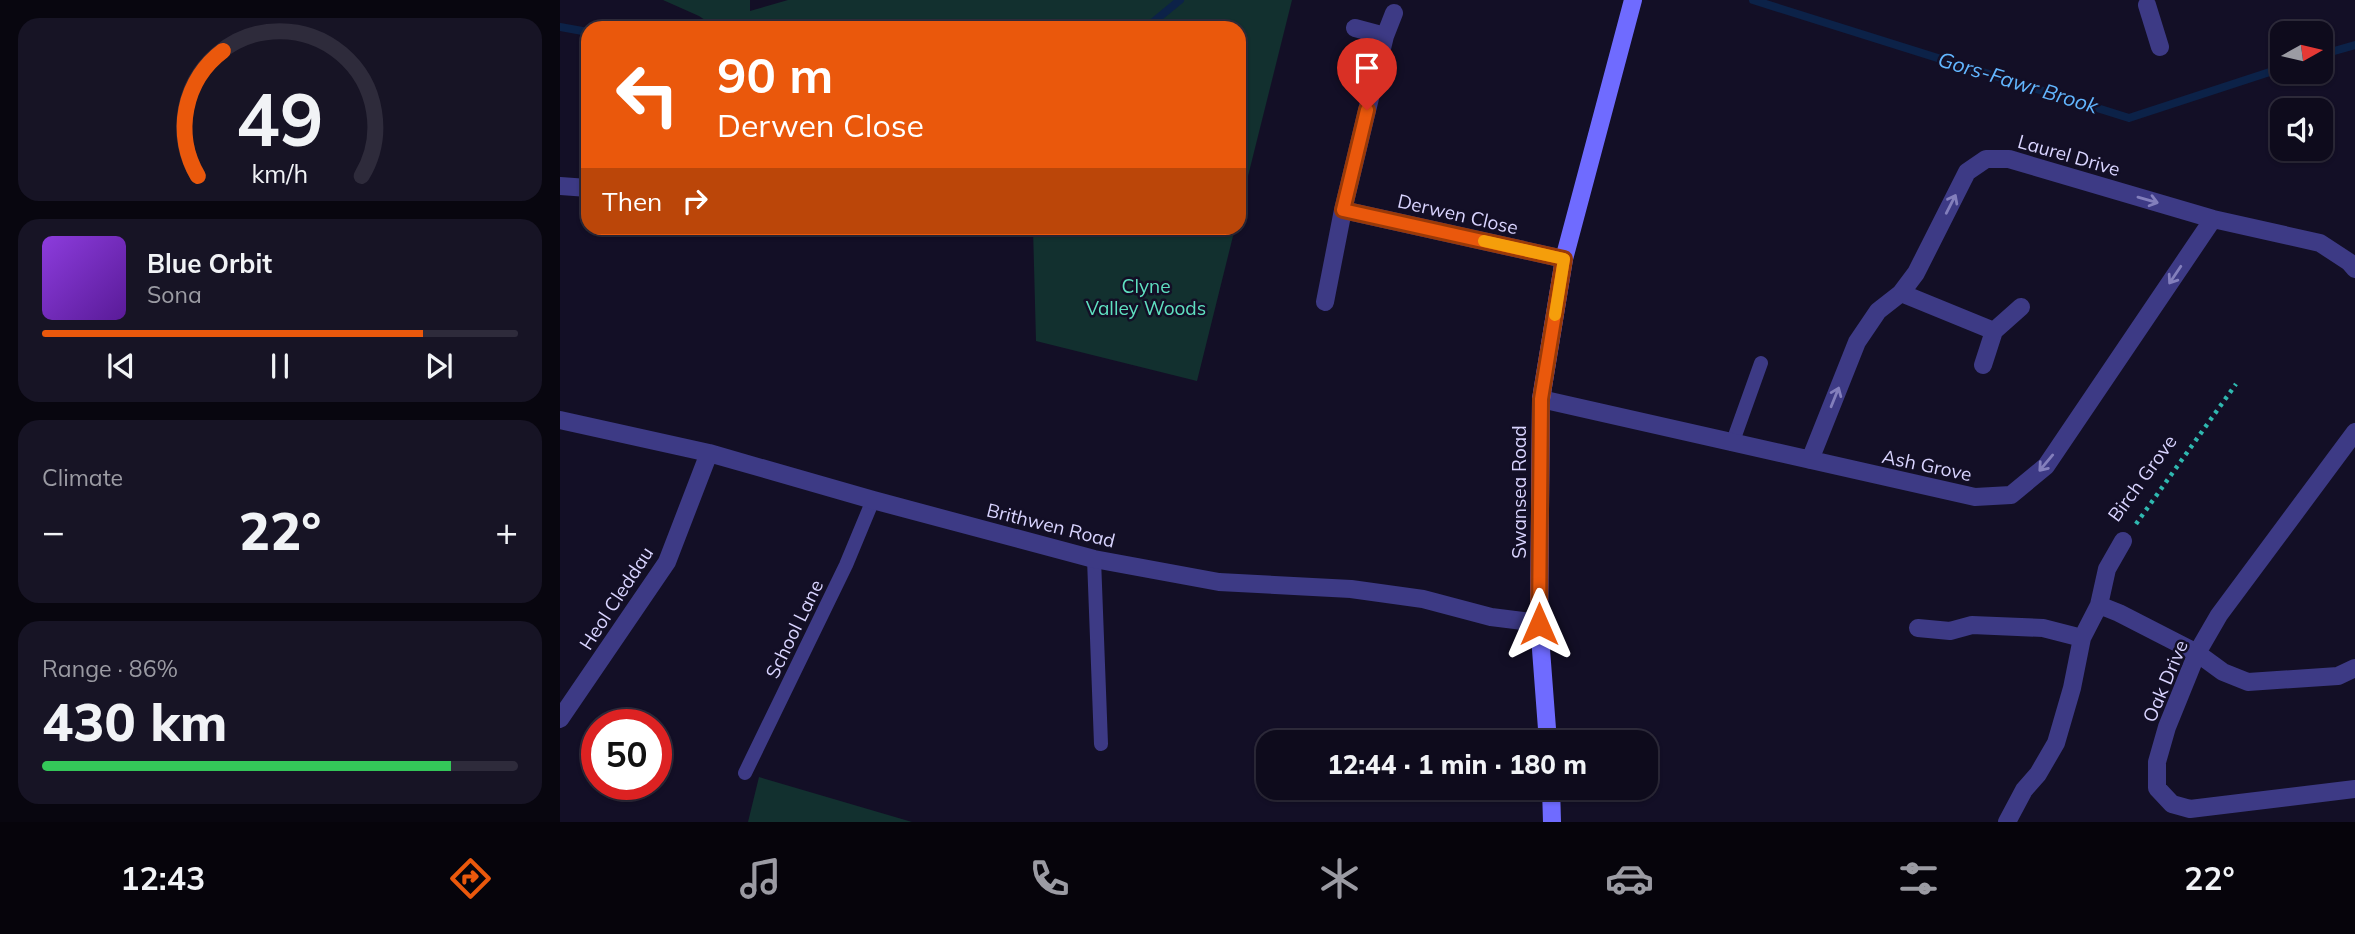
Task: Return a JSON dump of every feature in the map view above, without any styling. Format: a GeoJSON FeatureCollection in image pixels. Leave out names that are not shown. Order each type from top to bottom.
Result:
{"type":"FeatureCollection","features":[{"type":"Feature","properties":{"kind":"main road","name":"Swansea Road"},"geometry":{"type":"LineString","coordinates":[[1547,730],[1539,624],[1541,399],[1564,259],[1633,0]]}},
{"type":"Feature","properties":{"kind":"main road"},"geometry":{"type":"LineString","coordinates":[[1551,800],[1552,822]]}},
{"type":"Feature","properties":{"kind":"street"},"geometry":{"type":"LineString","coordinates":[[2144,2],[2160,47]]}},
{"type":"Feature","properties":{"kind":"street"},"geometry":{"type":"LineString","coordinates":[[1325,302],[1343,210],[1385,36],[1394,13]]}},
{"type":"Feature","properties":{"kind":"street"},"geometry":{"type":"LineString","coordinates":[[1355,28],[1385,36]]}},
{"type":"Feature","properties":{"kind":"street","name":"Laurel Drive"},"geometry":{"type":"LineString","coordinates":[[1810,460],[1857,342],[1878,311],[1901,293],[1916,273],[1967,172],[1986,159],[2009,159],[2213,219],[2320,243],[2355,269]]}},
{"type":"Feature","properties":{"kind":"street"},"geometry":{"type":"LineString","coordinates":[[560,186],[581,188]]}},
{"type":"Feature","properties":{"kind":"street","name":"Derwen Close"},"geometry":{"type":"LineString","coordinates":[[1343,210],[1564,259]]}},
{"type":"Feature","properties":{"kind":"street","name":"Ash Grove"},"geometry":{"type":"LineString","coordinates":[[1541,399],[1975,497],[2011,495],[2046,466],[2213,219]]}},
{"type":"Feature","properties":{"kind":"street"},"geometry":{"type":"LineString","coordinates":[[1901,293],[1994,331]]}},
{"type":"Feature","properties":{"kind":"street"},"geometry":{"type":"LineString","coordinates":[[1983,365],[1994,331],[2021,307]]}},
{"type":"Feature","properties":{"kind":"street","name":"Brithwen Road"},"geometry":{"type":"LineString","coordinates":[[560,420],[709,453],[1094,559],[1219,582],[1351,589],[1423,599],[1491,617],[1539,624]]}},
{"type":"Feature","properties":{"kind":"street","name":"Oak Drive"},"geometry":{"type":"LineString","coordinates":[[2355,432],[2219,615],[2197,653],[2167,727],[2157,762],[2157,788],[2172,803],[2190,808],[2355,789]]}},
{"type":"Feature","properties":{"kind":"street","name":"Heol Cleddau"},"geometry":{"type":"LineString","coordinates":[[560,719],[667,562],[709,453]]}},
{"type":"Feature","properties":{"kind":"street","name":"Birch Grove"},"geometry":{"type":"LineString","coordinates":[[2007,822],[2024,790],[2038,774],[2056,743],[2072,688],[2082,638],[2099,605],[2107,569],[2123,541]]}},
{"type":"Feature","properties":{"kind":"street"},"geometry":{"type":"LineString","coordinates":[[2099,605],[2197,653],[2223,672],[2248,682],[2338,676],[2355,668]]}},
{"type":"Feature","properties":{"kind":"street"},"geometry":{"type":"LineString","coordinates":[[1918,628],[1950,631],[1972,625],[2043,628],[2082,638]]}},
{"type":"Feature","properties":{"kind":"lane"},"geometry":{"type":"LineString","coordinates":[[1732,444],[1761,363]]}},
{"type":"Feature","properties":{"kind":"lane","name":"School Lane"},"geometry":{"type":"LineString","coordinates":[[745,773],[846,565],[873,500]]}},
{"type":"Feature","properties":{"kind":"lane"},"geometry":{"type":"LineString","coordinates":[[1094,559],[1101,744]]}},
{"type":"Feature","properties":{"kind":"path","name":"Birch Grove"},"geometry":{"type":"LineString","coordinates":[[2123,541],[2236,384]]}},
{"type":"Feature","properties":{"kind":"green space"},"geometry":{"type":"Polygon","coordinates":[[[663,0],[750,0],[750,11],[788,0],[1292,0],[1246,184],[1246,21],[706,21],[663,0]]]}},
{"type":"Feature","properties":{"kind":"green space","name":"Clyne Valley Woods"},"geometry":{"type":"Polygon","coordinates":[[[1033,235],[1233,235],[1197,381],[1036,341],[1033,235]]]}},
{"type":"Feature","properties":{"kind":"green space"},"geometry":{"type":"Polygon","coordinates":[[[759,777],[912,822],[748,822],[759,777]]]}},
{"type":"Feature","properties":{"kind":"waterway","name":"Gors-Fawr Brook"},"geometry":{"type":"LineString","coordinates":[[1154,21],[1180,0]]}},
{"type":"Feature","properties":{"kind":"waterway","name":"Gors-Fawr Brook"},"geometry":{"type":"LineString","coordinates":[[1753,0],[2129,118],[2270,72]]}},
{"type":"Feature","properties":{"kind":"waterway","name":"Gors-Fawr Brook"},"geometry":{"type":"LineString","coordinates":[[560,27],[581,31]]}},
{"type":"Feature","properties":{"kind":"waterway","name":"Gors-Fawr Brook"},"geometry":{"type":"LineString","coordinates":[[2333,51],[2355,45]]}},
{"type":"Feature","properties":{"kind":"slow traffic"},"geometry":{"type":"LineString","coordinates":[[1484,241],[1564,259],[1555,315]]}},
{"type":"Feature","properties":{"kind":"route"},"geometry":{"type":"LineString","coordinates":[[1367,110],[1343,210],[1564,259],[1541,399],[1539,624]]}}]}
